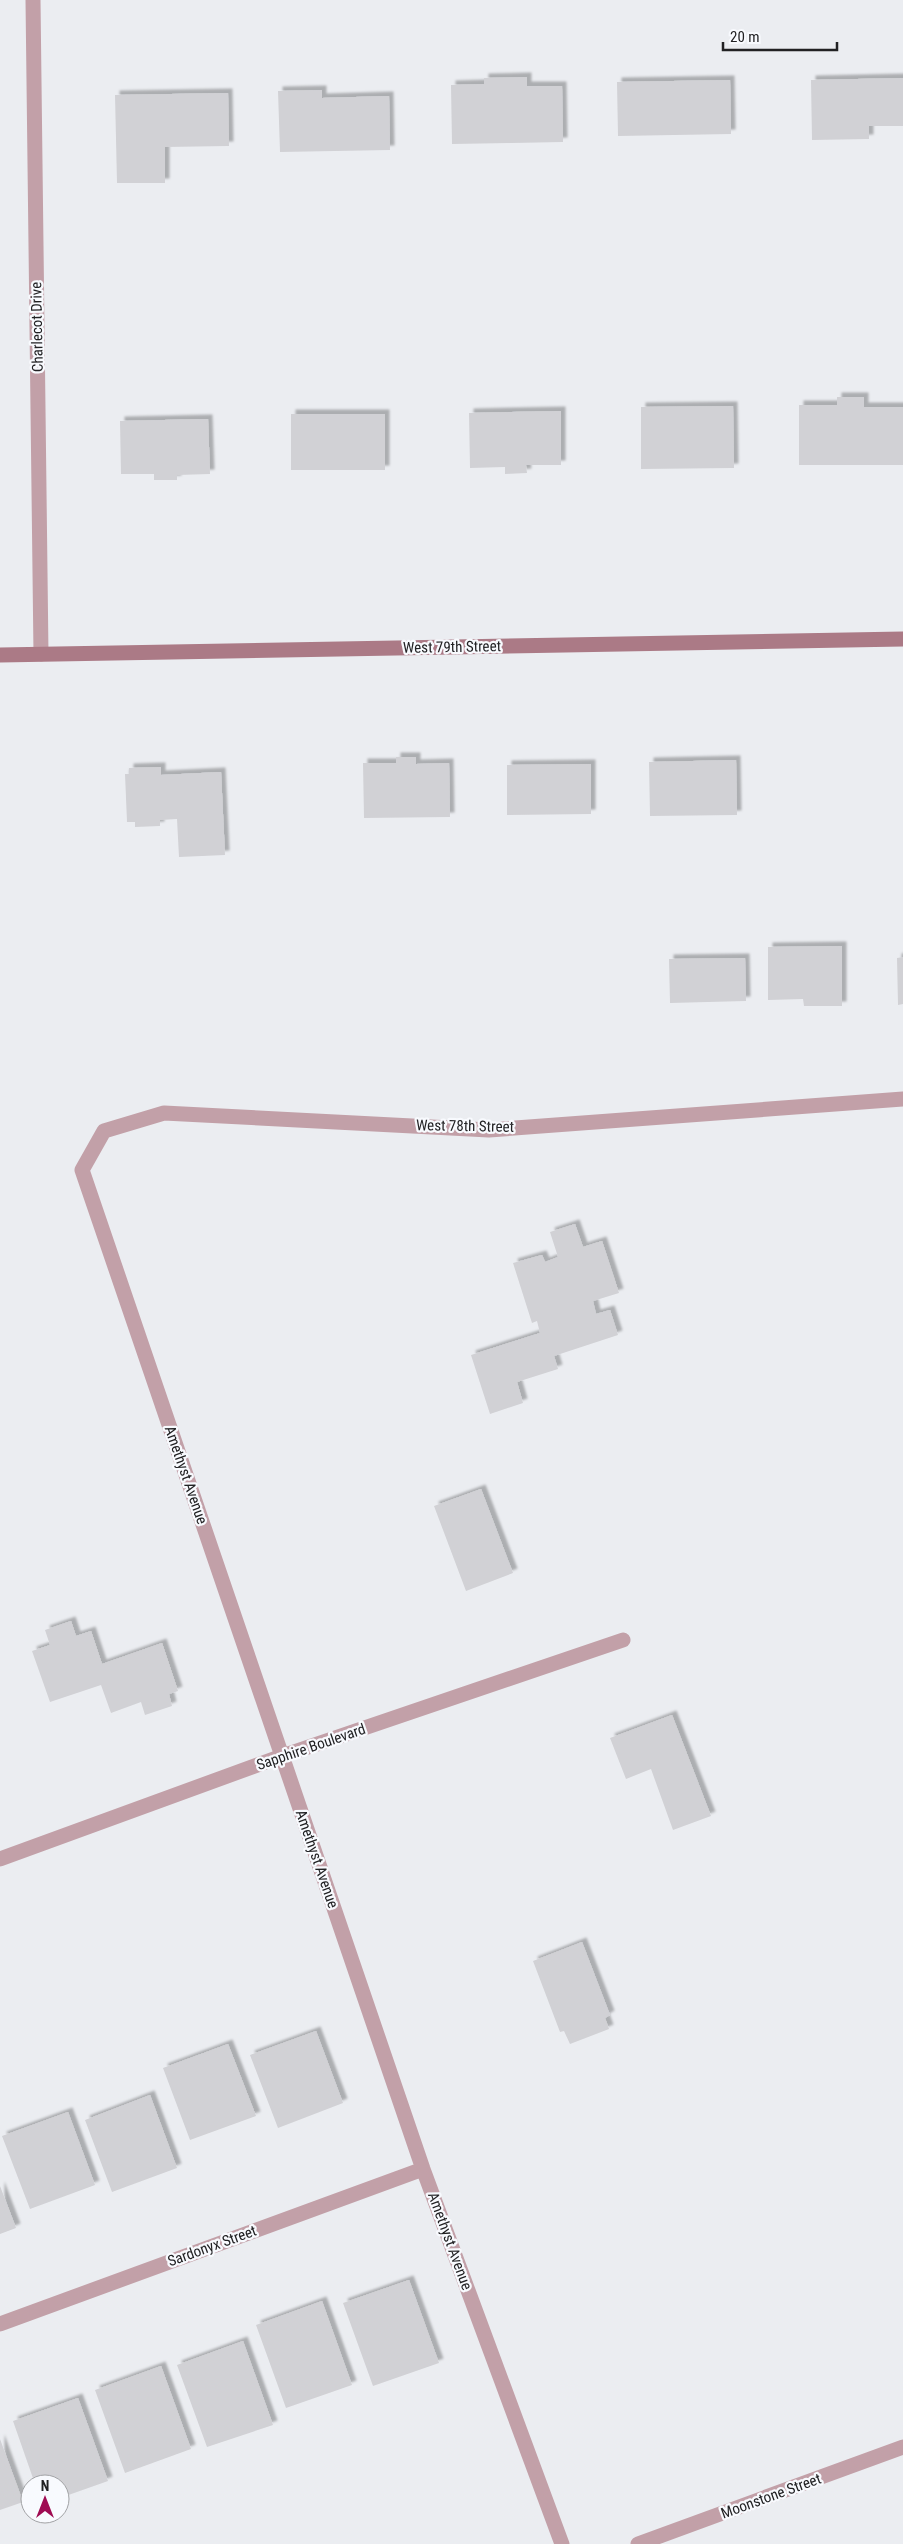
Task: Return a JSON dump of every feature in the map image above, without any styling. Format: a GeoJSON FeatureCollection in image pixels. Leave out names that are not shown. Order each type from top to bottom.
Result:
{"type":"FeatureCollection","features":[{"type":"Feature","properties":{"kind":"main road","name":"West 79th Street"},"geometry":{"type":"LineString","coordinates":[[0,655],[903,639]]}},
{"type":"Feature","properties":{"kind":"street","name":"Charlecot Drive"},"geometry":{"type":"LineString","coordinates":[[33,0],[41,654]]}},
{"type":"Feature","properties":{"kind":"street","name":"West 78th Street"},"geometry":{"type":"LineString","coordinates":[[82,1170],[104,1131],[164,1113],[489,1130],[903,1099]]}},
{"type":"Feature","properties":{"kind":"street","name":"Amethyst Avenue"},"geometry":{"type":"LineString","coordinates":[[82,1170],[423,2169],[562,2544]]}},
{"type":"Feature","properties":{"kind":"street","name":"Sapphire Boulevard"},"geometry":{"type":"LineString","coordinates":[[0,1860],[282,1756],[623,1640]]}},
{"type":"Feature","properties":{"kind":"street","name":"Sardonyx Street"},"geometry":{"type":"LineString","coordinates":[[0,2324],[423,2169]]}},
{"type":"Feature","properties":{"kind":"street","name":"Moonstone Street"},"geometry":{"type":"LineString","coordinates":[[638,2544],[903,2447]]}},
{"type":"Feature","properties":{"kind":"building"},"geometry":{"type":"Polygon","coordinates":[[[527,77],[527,86],[562,86],[563,142],[452,144],[451,85],[484,84],[484,78],[527,77]]]}},
{"type":"Feature","properties":{"kind":"building"},"geometry":{"type":"Polygon","coordinates":[[[903,78],[903,126],[869,126],[869,139],[812,140],[811,80],[903,78]]]}},
{"type":"Feature","properties":{"kind":"building"},"geometry":{"type":"Polygon","coordinates":[[[730,80],[731,134],[618,136],[617,82],[730,80]]]}},
{"type":"Feature","properties":{"kind":"building"},"geometry":{"type":"Polygon","coordinates":[[[322,90],[322,98],[389,96],[390,150],[280,152],[278,91],[322,90]]]}},
{"type":"Feature","properties":{"kind":"building"},"geometry":{"type":"Polygon","coordinates":[[[228,93],[229,146],[165,147],[165,183],[117,183],[115,95],[228,93]]]}},
{"type":"Feature","properties":{"kind":"building"},"geometry":{"type":"Polygon","coordinates":[[[837,397],[864,397],[864,407],[903,407],[903,465],[799,465],[799,405],[837,405],[837,397]]]}},
{"type":"Feature","properties":{"kind":"building"},"geometry":{"type":"Polygon","coordinates":[[[733,406],[734,468],[641,469],[641,407],[733,406]]]}},
{"type":"Feature","properties":{"kind":"building"},"geometry":{"type":"Polygon","coordinates":[[[561,411],[561,465],[526,465],[527,473],[505,474],[505,467],[470,468],[469,413],[561,411]]]}},
{"type":"Feature","properties":{"kind":"building"},"geometry":{"type":"Polygon","coordinates":[[[291,414],[385,414],[385,470],[291,470],[291,414]]]}},
{"type":"Feature","properties":{"kind":"building"},"geometry":{"type":"Polygon","coordinates":[[[208,419],[210,474],[177,475],[177,480],[154,480],[154,474],[121,474],[120,421],[208,419]]]}},
{"type":"Feature","properties":{"kind":"building"},"geometry":{"type":"Polygon","coordinates":[[[396,757],[416,757],[416,764],[449,763],[450,817],[364,818],[363,763],[396,763],[396,757]]]}},
{"type":"Feature","properties":{"kind":"building"},"geometry":{"type":"Polygon","coordinates":[[[736,760],[737,815],[650,816],[649,762],[736,760]]]}},
{"type":"Feature","properties":{"kind":"building"},"geometry":{"type":"Polygon","coordinates":[[[591,764],[591,814],[507,815],[507,765],[591,764]]]}},
{"type":"Feature","properties":{"kind":"building"},"geometry":{"type":"Polygon","coordinates":[[[161,767],[161,775],[221,772],[225,855],[179,857],[177,819],[160,820],[160,826],[135,827],[135,822],[127,822],[125,774],[129,774],[129,768],[161,767]]]}},
{"type":"Feature","properties":{"kind":"building"},"geometry":{"type":"Polygon","coordinates":[[[842,946],[842,1006],[804,1006],[803,999],[768,1000],[768,947],[842,946]]]}},
{"type":"Feature","properties":{"kind":"building"},"geometry":{"type":"Polygon","coordinates":[[[903,957],[903,1004],[898,1005],[897,958],[903,957]]]}},
{"type":"Feature","properties":{"kind":"building"},"geometry":{"type":"Polygon","coordinates":[[[745,958],[746,1001],[670,1003],[669,959],[745,958]]]}},
{"type":"Feature","properties":{"kind":"building"},"geometry":{"type":"Polygon","coordinates":[[[575,1224],[583,1247],[602,1241],[619,1293],[593,1301],[596,1314],[610,1310],[618,1335],[554,1356],[558,1369],[517,1382],[523,1403],[490,1414],[471,1355],[540,1333],[537,1321],[532,1323],[513,1263],[542,1255],[545,1262],[558,1257],[550,1232],[575,1224]]]}},
{"type":"Feature","properties":{"kind":"building"},"geometry":{"type":"Polygon","coordinates":[[[481,1489],[513,1573],[466,1591],[434,1506],[481,1489]]]}},
{"type":"Feature","properties":{"kind":"building"},"geometry":{"type":"Polygon","coordinates":[[[71,1621],[76,1636],[91,1631],[102,1664],[162,1643],[178,1691],[169,1694],[172,1706],[145,1715],[141,1702],[111,1713],[101,1685],[50,1702],[32,1651],[50,1645],[45,1630],[71,1621]]]}},
{"type":"Feature","properties":{"kind":"building"},"geometry":{"type":"Polygon","coordinates":[[[672,1715],[711,1816],[673,1830],[651,1769],[626,1779],[610,1738],[672,1715]]]}},
{"type":"Feature","properties":{"kind":"building"},"geometry":{"type":"Polygon","coordinates":[[[582,1942],[610,2015],[605,2018],[609,2029],[570,2044],[564,2031],[560,2032],[533,1961],[582,1942]]]}},
{"type":"Feature","properties":{"kind":"building"},"geometry":{"type":"Polygon","coordinates":[[[316,2031],[343,2103],[278,2128],[250,2055],[316,2031]]]}},
{"type":"Feature","properties":{"kind":"building"},"geometry":{"type":"Polygon","coordinates":[[[228,2044],[256,2116],[190,2140],[163,2068],[228,2044]]]}},
{"type":"Feature","properties":{"kind":"building"},"geometry":{"type":"Polygon","coordinates":[[[150,2095],[177,2168],[112,2192],[85,2120],[150,2095]]]}},
{"type":"Feature","properties":{"kind":"building"},"geometry":{"type":"Polygon","coordinates":[[[68,2112],[95,2185],[30,2209],[2,2136],[68,2112]]]}},
{"type":"Feature","properties":{"kind":"building"},"geometry":{"type":"Polygon","coordinates":[[[0,2186],[16,2228],[0,2234],[0,2186]]]}},
{"type":"Feature","properties":{"kind":"building"},"geometry":{"type":"Polygon","coordinates":[[[409,2280],[439,2363],[373,2386],[343,2303],[409,2280]]]}},
{"type":"Feature","properties":{"kind":"building"},"geometry":{"type":"Polygon","coordinates":[[[322,2301],[352,2385],[286,2408],[256,2325],[322,2301]]]}},
{"type":"Feature","properties":{"kind":"building"},"geometry":{"type":"Polygon","coordinates":[[[243,2341],[273,2425],[207,2447],[177,2365],[243,2341]]]}},
{"type":"Feature","properties":{"kind":"building"},"geometry":{"type":"Polygon","coordinates":[[[161,2366],[191,2449],[125,2473],[95,2390],[161,2366]]]}},
{"type":"Feature","properties":{"kind":"building"},"geometry":{"type":"Polygon","coordinates":[[[78,2398],[108,2481],[70,2494],[70,2474],[32,2474],[13,2421],[78,2398]]]}},
{"type":"Feature","properties":{"kind":"building"},"geometry":{"type":"Polygon","coordinates":[[[0,2439],[20,2494],[20,2503],[0,2510],[0,2439]]]}}]}
